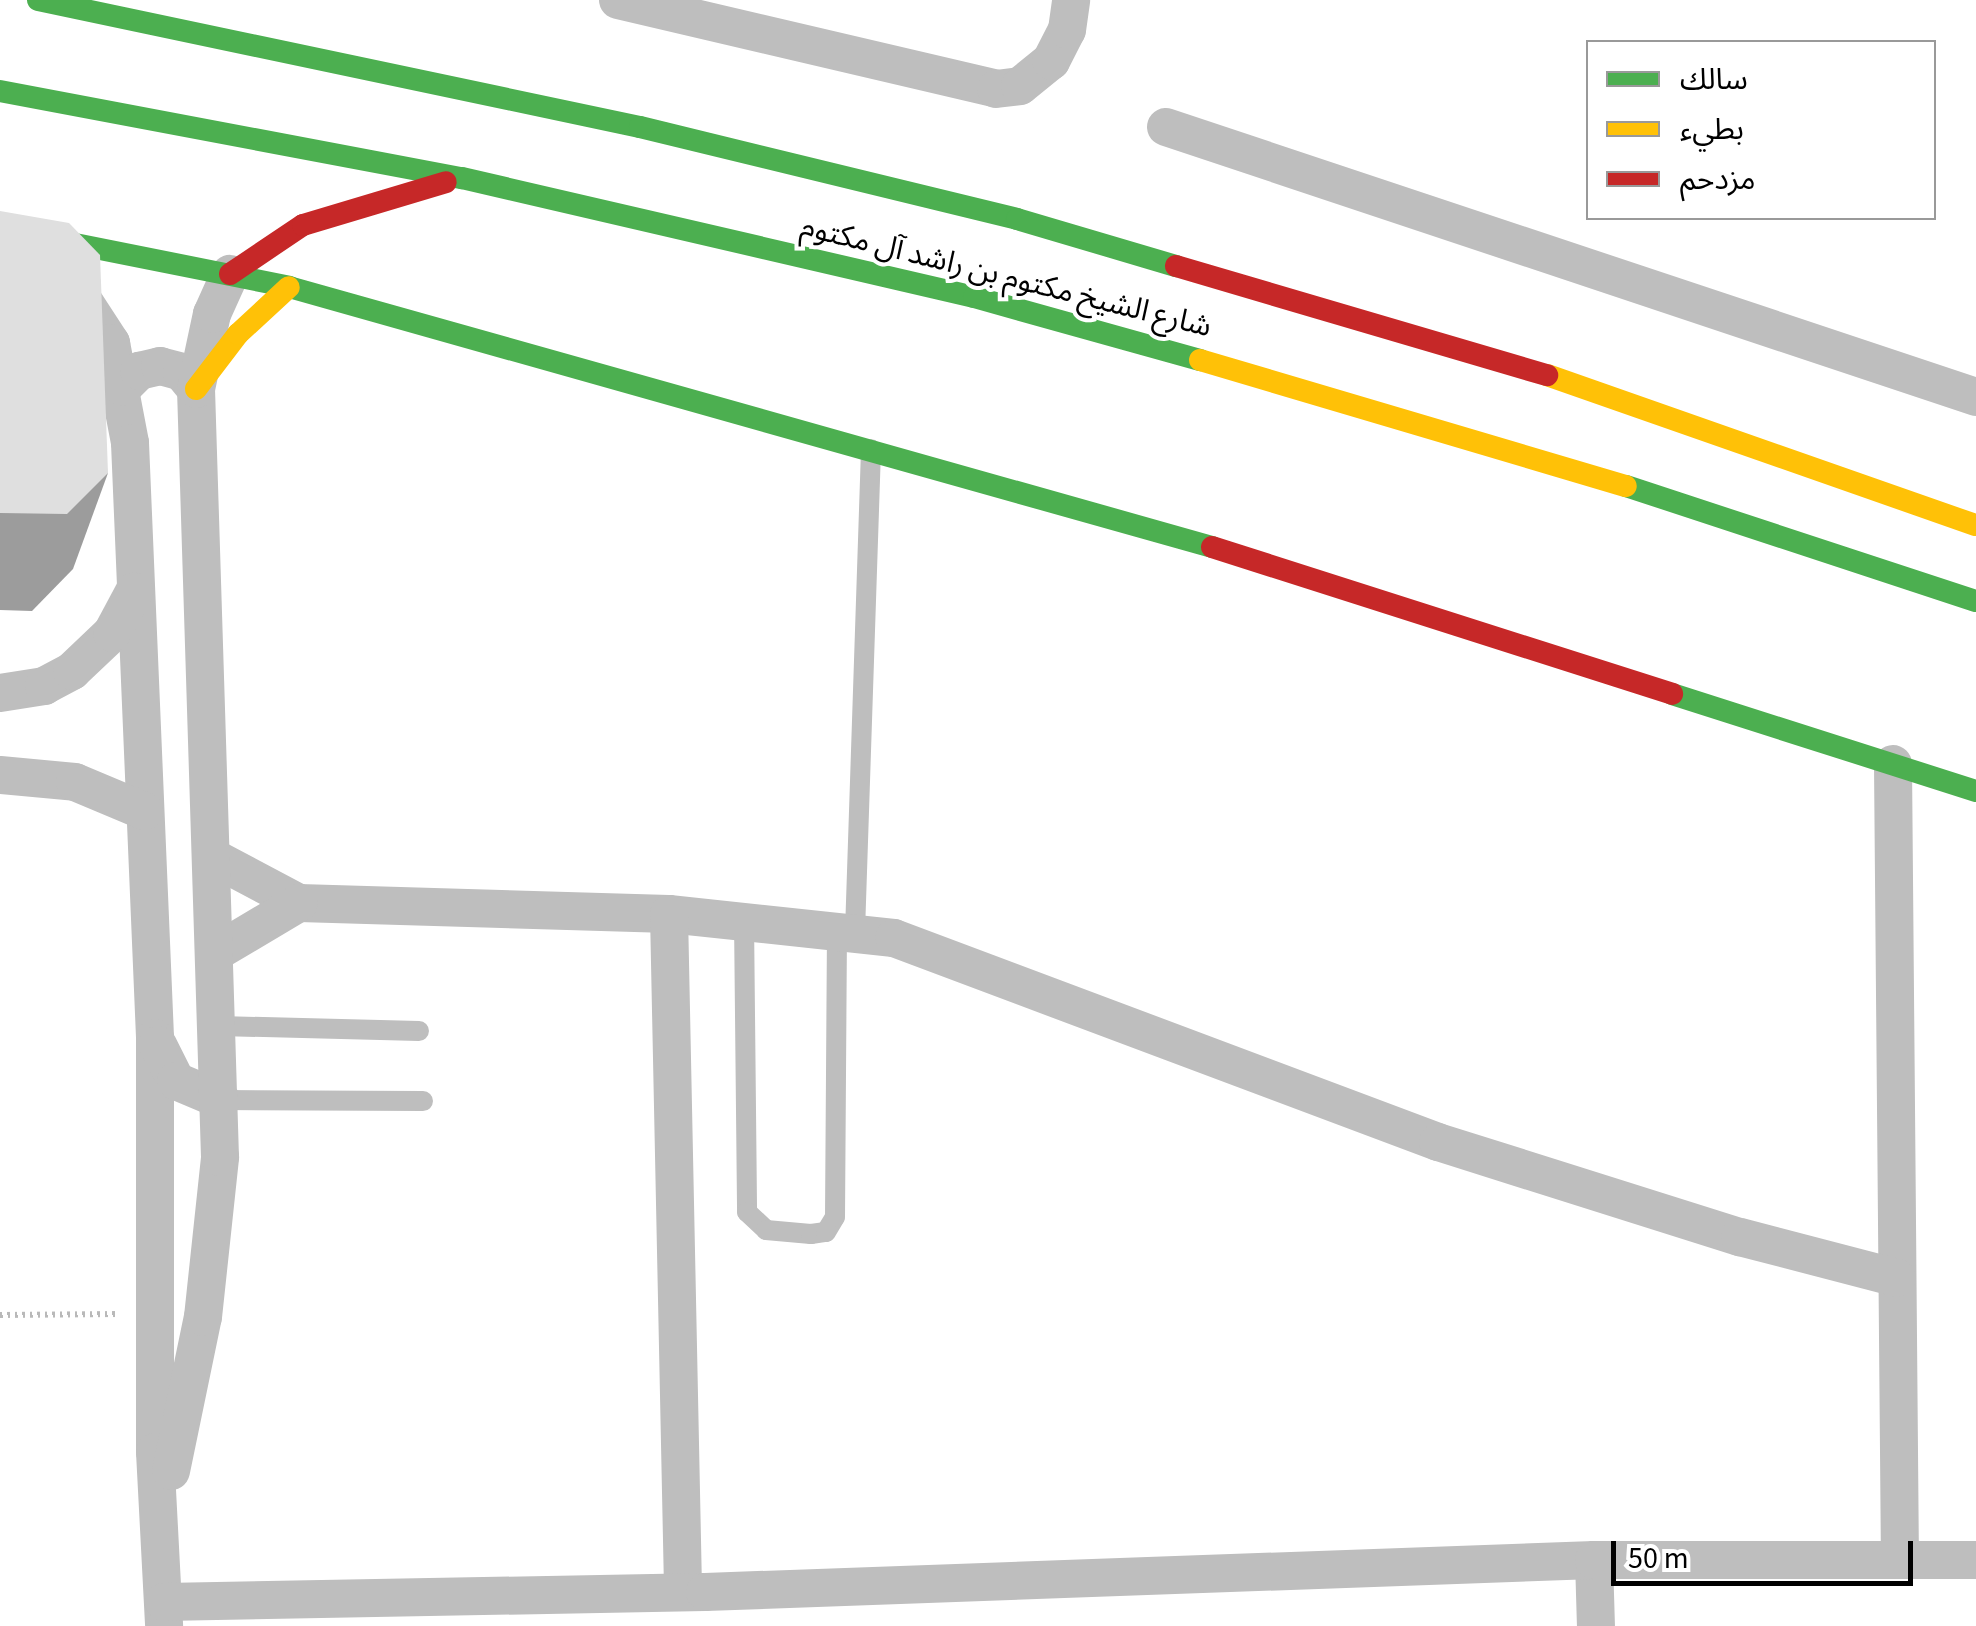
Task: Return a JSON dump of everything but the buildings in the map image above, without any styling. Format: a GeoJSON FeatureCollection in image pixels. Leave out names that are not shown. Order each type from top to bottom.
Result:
{"type":"FeatureCollection","features":[{"type":"Feature","properties":{"kind":"main road","name":"شارع الشيخ مكتوم بن راشد آل مكتوم"},"geometry":{"type":"LineString","coordinates":[[38,0],[601,118],[1017,219],[1517,365],[1976,525]]}},
{"type":"Feature","properties":{"kind":"main road","name":"شارع الشيخ مكتوم بن راشد آل مكتوم"},"geometry":{"type":"LineString","coordinates":[[0,91],[462,178],[974,297],[1316,389],[1976,602]]}},
{"type":"Feature","properties":{"kind":"main road"},"geometry":{"type":"LineString","coordinates":[[230,274],[303,225],[462,178]]}},
{"type":"Feature","properties":{"kind":"main road"},"geometry":{"type":"LineString","coordinates":[[17,232],[289,286],[871,447],[1205,545],[1976,791]]}},
{"type":"Feature","properties":{"kind":"main road"},"geometry":{"type":"LineString","coordinates":[[196,389],[238,334],[289,286]]}},
{"type":"Feature","properties":{"kind":"street"},"geometry":{"type":"LineString","coordinates":[[618,0],[984,87],[1008,89],[1030,80],[1060,46],[1071,0]]}},
{"type":"Feature","properties":{"kind":"street"},"geometry":{"type":"LineString","coordinates":[[1166,127],[1976,398]]}},
{"type":"Feature","properties":{"kind":"street"},"geometry":{"type":"LineString","coordinates":[[17,232],[98,317],[124,387],[155,1038],[155,1314],[164,1614],[698,1603],[1594,1560],[1976,1560]]}},
{"type":"Feature","properties":{"kind":"street"},"geometry":{"type":"LineString","coordinates":[[161,1518],[202,1317],[221,1100],[196,389],[212,314],[230,274]]}},
{"type":"Feature","properties":{"kind":"street"},"geometry":{"type":"LineString","coordinates":[[124,387],[139,372],[160,366],[182,372],[196,389]]}},
{"type":"Feature","properties":{"kind":"street"},"geometry":{"type":"LineString","coordinates":[[0,693],[44,686],[72,671],[112,633],[135,589]]}},
{"type":"Feature","properties":{"kind":"street"},"geometry":{"type":"LineString","coordinates":[[1893,764],[1900,1560]]}},
{"type":"Feature","properties":{"kind":"street"},"geometry":{"type":"LineString","coordinates":[[0,775],[75,782],[144,811]]}},
{"type":"Feature","properties":{"kind":"street"},"geometry":{"type":"LineString","coordinates":[[214,858],[299,902],[744,919],[846,930],[934,948],[1284,1087],[1476,1154],[1897,1278]]}},
{"type":"Feature","properties":{"kind":"street"},"geometry":{"type":"LineString","coordinates":[[218,951],[299,902]]}},
{"type":"Feature","properties":{"kind":"street"},"geometry":{"type":"LineString","coordinates":[[669,914],[698,1603]]}},
{"type":"Feature","properties":{"kind":"street"},"geometry":{"type":"LineString","coordinates":[[155,1038],[176,1081],[221,1100]]}},
{"type":"Feature","properties":{"kind":"street"},"geometry":{"type":"LineString","coordinates":[[1594,1560],[1596,1626]]}},
{"type":"Feature","properties":{"kind":"lane"},"geometry":{"type":"LineString","coordinates":[[744,919],[747,1212],[766,1230],[826,1232],[835,1217],[871,447]]}},
{"type":"Feature","properties":{"kind":"lane"},"geometry":{"type":"LineString","coordinates":[[219,1026],[419,1031]]}},
{"type":"Feature","properties":{"kind":"lane"},"geometry":{"type":"LineString","coordinates":[[221,1100],[423,1101]]}},
{"type":"Feature","properties":{"kind":"path"},"geometry":{"type":"LineString","coordinates":[[0,1315],[155,1314]]}},
{"type":"Feature","properties":{"kind":"traffic: fast"},"geometry":{"type":"LineString","coordinates":[[38,0],[640,127],[1017,219],[1176,266]]}},
{"type":"Feature","properties":{"kind":"traffic: fast"},"geometry":{"type":"LineString","coordinates":[[0,91],[462,178],[974,297],[1200,360]]}},
{"type":"Feature","properties":{"kind":"traffic: fast"},"geometry":{"type":"LineString","coordinates":[[0,229],[289,287],[1212,547]]}},
{"type":"Feature","properties":{"kind":"traffic: fast"},"geometry":{"type":"LineString","coordinates":[[1626,486],[1976,601]]}},
{"type":"Feature","properties":{"kind":"traffic: fast"},"geometry":{"type":"LineString","coordinates":[[1672,694],[1976,791]]}},
{"type":"Feature","properties":{"kind":"traffic: slow"},"geometry":{"type":"LineString","coordinates":[[196,389],[238,334],[289,287]]}},
{"type":"Feature","properties":{"kind":"traffic: slow"},"geometry":{"type":"LineString","coordinates":[[1200,360],[1626,486]]}},
{"type":"Feature","properties":{"kind":"traffic: slow"},"geometry":{"type":"LineString","coordinates":[[1547,375],[1976,525]]}},
{"type":"Feature","properties":{"kind":"traffic: jam"},"geometry":{"type":"LineString","coordinates":[[230,274],[303,225],[446,182]]}},
{"type":"Feature","properties":{"kind":"traffic: jam"},"geometry":{"type":"LineString","coordinates":[[1176,266],[1547,375]]}},
{"type":"Feature","properties":{"kind":"traffic: jam"},"geometry":{"type":"LineString","coordinates":[[1212,547],[1672,694]]}}]}
